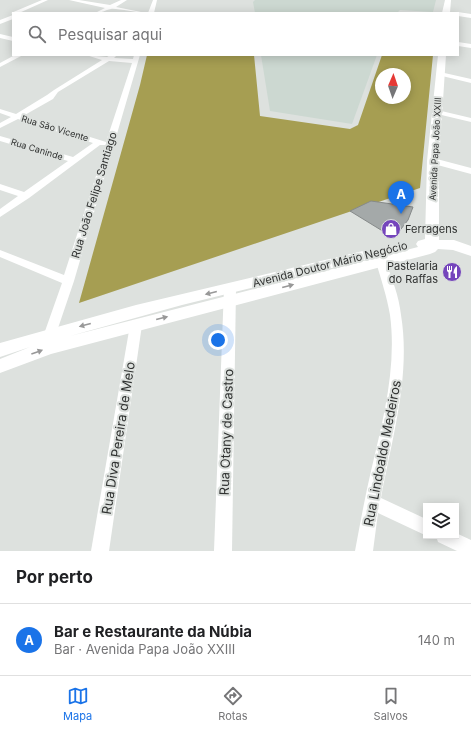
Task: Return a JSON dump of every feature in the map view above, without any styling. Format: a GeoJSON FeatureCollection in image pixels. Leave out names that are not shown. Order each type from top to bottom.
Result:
{"type":"FeatureCollection","features":[{"type":"Feature","properties":{"kind":"main road"},"geometry":{"type":"LineString","coordinates":[[448,0],[449,12]]}},
{"type":"Feature","properties":{"kind":"main road","name":"Avenida Papa João XXIII"},"geometry":{"type":"LineString","coordinates":[[432,244],[433,160],[442,56]]}},
{"type":"Feature","properties":{"kind":"main road","name":"Avenida Doutor Mário Negócio"},"geometry":{"type":"LineString","coordinates":[[0,350],[50,334],[230,295],[382,262],[430,249],[432,248],[432,244],[412,244],[230,295],[136,325],[48,348],[0,366]]}},
{"type":"Feature","properties":{"kind":"main road"},"geometry":{"type":"LineString","coordinates":[[432,244],[454,245],[471,251]]}},
{"type":"Feature","properties":{"kind":"street"},"geometry":{"type":"LineString","coordinates":[[16,12],[46,0]]}},
{"type":"Feature","properties":{"kind":"street"},"geometry":{"type":"LineString","coordinates":[[24,12],[54,0]]}},
{"type":"Feature","properties":{"kind":"street"},"geometry":{"type":"LineString","coordinates":[[71,0],[137,12]]}},
{"type":"Feature","properties":{"kind":"street"},"geometry":{"type":"LineString","coordinates":[[106,12],[125,0]]}},
{"type":"Feature","properties":{"kind":"street"},"geometry":{"type":"LineString","coordinates":[[101,12],[131,0]]}},
{"type":"Feature","properties":{"kind":"street"},"geometry":{"type":"LineString","coordinates":[[151,12],[155,0]]}},
{"type":"Feature","properties":{"kind":"street"},"geometry":{"type":"LineString","coordinates":[[0,19],[12,14]]}},
{"type":"Feature","properties":{"kind":"street"},"geometry":{"type":"LineString","coordinates":[[459,14],[471,16]]}},
{"type":"Feature","properties":{"kind":"street"},"geometry":{"type":"LineString","coordinates":[[0,22],[12,17]]}},
{"type":"Feature","properties":{"kind":"street"},"geometry":{"type":"LineString","coordinates":[[0,36],[12,39]]}},
{"type":"Feature","properties":{"kind":"street"},"geometry":{"type":"LineString","coordinates":[[459,44],[471,46]]}},
{"type":"Feature","properties":{"kind":"street"},"geometry":{"type":"LineString","coordinates":[[0,61],[12,55]]}},
{"type":"Feature","properties":{"kind":"street"},"geometry":{"type":"LineString","coordinates":[[0,65],[18,56]]}},
{"type":"Feature","properties":{"kind":"street"},"geometry":{"type":"LineString","coordinates":[[100,56],[136,58]]}},
{"type":"Feature","properties":{"kind":"street"},"geometry":{"type":"LineString","coordinates":[[0,126],[50,97],[56,91],[111,57]]}},
{"type":"Feature","properties":{"kind":"street","name":"Rua João Felipe Santiago"},"geometry":{"type":"LineString","coordinates":[[50,334],[68,281],[136,58]]}},
{"type":"Feature","properties":{"kind":"street"},"geometry":{"type":"LineString","coordinates":[[440,74],[471,81]]}},
{"type":"Feature","properties":{"kind":"street"},"geometry":{"type":"LineString","coordinates":[[0,119],[43,95],[56,91]]}},
{"type":"Feature","properties":{"kind":"street"},"geometry":{"type":"LineString","coordinates":[[436,111],[471,120]]}},
{"type":"Feature","properties":{"kind":"street","name":"Rua São Vicente"},"geometry":{"type":"LineString","coordinates":[[0,112],[110,144]]}},
{"type":"Feature","properties":{"kind":"street","name":"Rua Caninde"},"geometry":{"type":"LineString","coordinates":[[0,138],[74,160]]}},
{"type":"Feature","properties":{"kind":"street","name":"Rua João Felipe Santiago"},"geometry":{"type":"LineString","coordinates":[[0,214],[99,142]]}},
{"type":"Feature","properties":{"kind":"street"},"geometry":{"type":"LineString","coordinates":[[433,160],[471,171]]}},
{"type":"Feature","properties":{"kind":"street"},"geometry":{"type":"LineString","coordinates":[[0,187],[26,196]]}},
{"type":"Feature","properties":{"kind":"street"},"geometry":{"type":"LineString","coordinates":[[0,253],[68,281]]}},
{"type":"Feature","properties":{"kind":"street","name":"Rua Lindoaldo Medeiros"},"geometry":{"type":"LineString","coordinates":[[364,551],[372,502],[391,414],[398,371],[398,330],[395,304],[390,281],[382,262]]}},
{"type":"Feature","properties":{"kind":"street","name":"Rua Otany de Castro"},"geometry":{"type":"LineString","coordinates":[[223,551],[230,295]]}},
{"type":"Feature","properties":{"kind":"street","name":"Rua Diva Pereira de Melo"},"geometry":{"type":"LineString","coordinates":[[100,551],[136,325]]}},
{"type":"Feature","properties":{"kind":"street"},"geometry":{"type":"LineString","coordinates":[[372,502],[423,527]]}},
{"type":"Feature","properties":{"kind":"street"},"geometry":{"type":"LineString","coordinates":[[450,539],[471,549]]}},
{"type":"Feature","properties":{"kind":"shaded area"},"geometry":{"type":"Polygon","coordinates":[[[255,0],[436,0],[433,12],[400,10],[398,12],[255,12],[253,2],[255,0]]]}},
{"type":"Feature","properties":{"kind":"shaded area"},"geometry":{"type":"Polygon","coordinates":[[[147,56],[254,56],[260,116],[350,129],[358,125],[375,75],[375,104],[411,104],[411,68],[378,68],[382,56],[433,56],[420,188],[79,303],[147,56]]]}},
{"type":"Feature","properties":{"kind":"shaded area"},"geometry":{"type":"Polygon","coordinates":[[[261,56],[377,56],[352,124],[270,111],[261,56]]]}},
{"type":"Feature","properties":{"kind":"building","name":"Ferragens"},"geometry":{"type":"Polygon","coordinates":[[[371,201],[413,207],[408,220],[394,238],[350,211],[371,201]]]}},
{"type":"Feature","properties":{"kind":"place","name":"Bar e Restaurante da Núbia"},"geometry":{"type":"Point","coordinates":[401,214]}},
{"type":"Feature","properties":{"kind":"place","name":"Ferragens"},"geometry":{"type":"Point","coordinates":[391,229]}},
{"type":"Feature","properties":{"kind":"place","name":"Pastelaria do Raffas"},"geometry":{"type":"Point","coordinates":[452,272]}}]}
